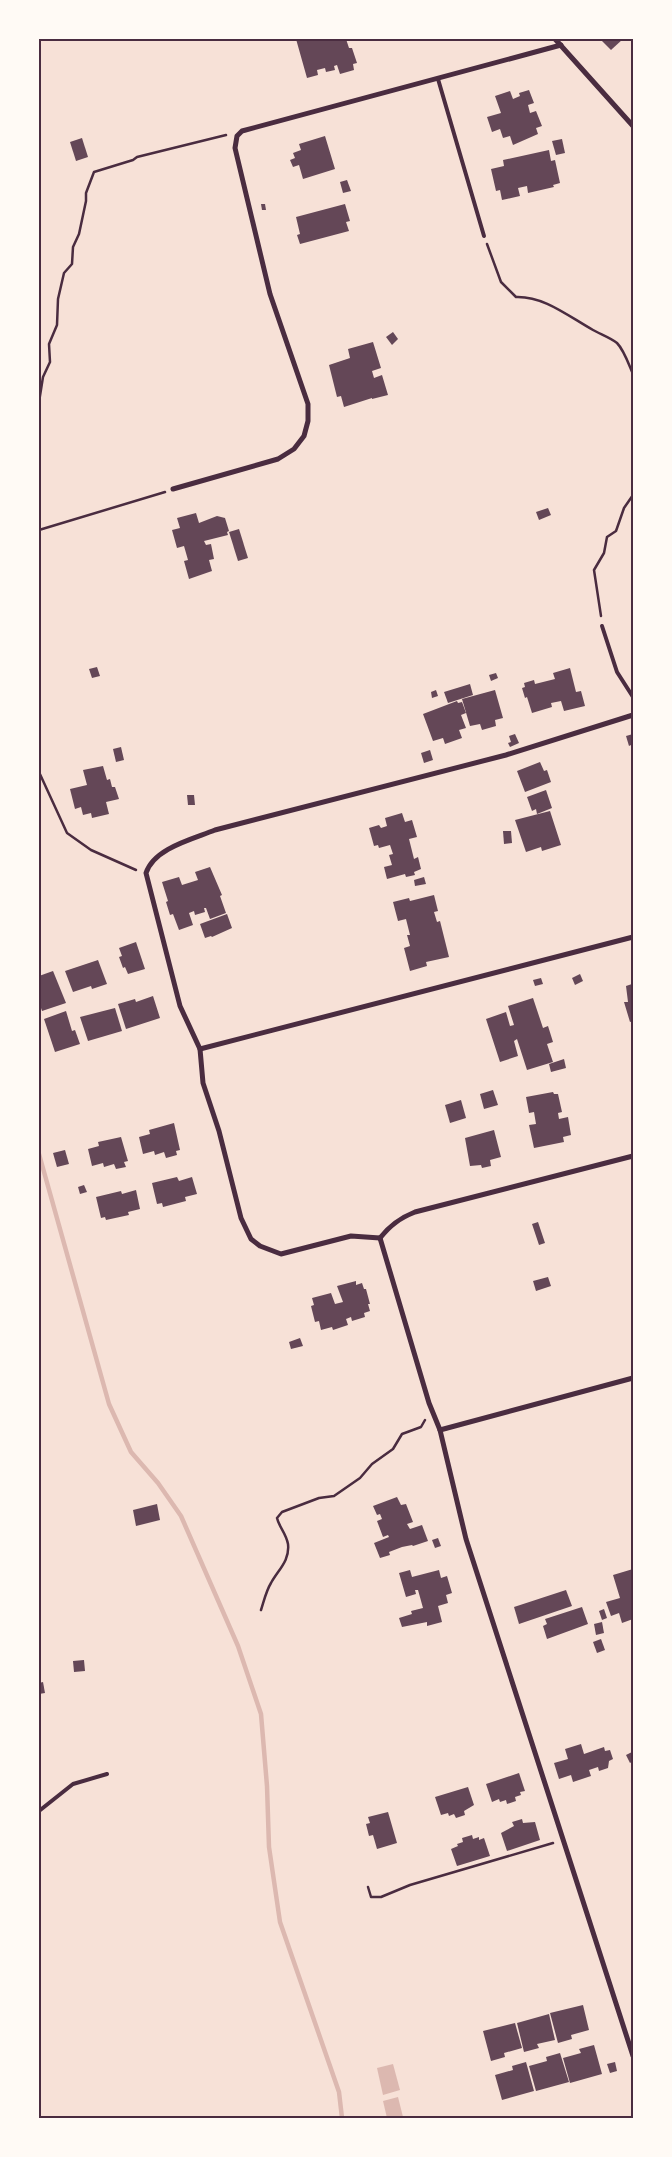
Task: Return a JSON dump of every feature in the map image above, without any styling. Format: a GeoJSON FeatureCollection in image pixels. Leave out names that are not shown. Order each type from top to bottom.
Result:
{"type":"FeatureCollection","features":[{"type":"Feature","properties":{"kind":"street"},"geometry":{"type":"LineString","coordinates":[[555,39],[633,126]]}},
{"type":"Feature","properties":{"kind":"street"},"geometry":{"type":"LineString","coordinates":[[174,490],[278,459],[294,449],[304,436],[308,421],[308,404],[270,294],[235,148],[238,136],[242,132],[561,45]]}},
{"type":"Feature","properties":{"kind":"street"},"geometry":{"type":"LineString","coordinates":[[380,1238],[351,1236],[281,1254],[260,1246],[251,1238],[241,1218],[219,1130],[203,1083],[200,1049],[180,1006],[146,873],[149,864],[162,854],[215,830],[506,755],[633,715]]}},
{"type":"Feature","properties":{"kind":"street"},"geometry":{"type":"LineString","coordinates":[[200,1049],[633,937]]}},
{"type":"Feature","properties":{"kind":"street"},"geometry":{"type":"LineString","coordinates":[[380,1238],[387,1228],[401,1218],[415,1212],[633,1156]]}},
{"type":"Feature","properties":{"kind":"street"},"geometry":{"type":"LineString","coordinates":[[380,1238],[440,1430],[466,1539],[633,2056]]}},
{"type":"Feature","properties":{"kind":"street"},"geometry":{"type":"LineString","coordinates":[[440,1430],[633,1378]]}},
{"type":"Feature","properties":{"kind":"lane"},"geometry":{"type":"LineString","coordinates":[[438,79],[484,236]]}},
{"type":"Feature","properties":{"kind":"lane"},"geometry":{"type":"LineString","coordinates":[[602,626],[617,672],[633,697]]}},
{"type":"Feature","properties":{"kind":"lane"},"geometry":{"type":"LineString","coordinates":[[39,1811],[74,1784],[107,1774]]}},
{"type":"Feature","properties":{"kind":"path"},"geometry":{"type":"LineString","coordinates":[[39,402],[43,377],[50,362],[49,344],[57,325],[58,299],[64,273],[72,264],[73,247],[79,234],[86,202],[86,193],[94,172],[133,160],[137,157],[242,132]]}},
{"type":"Feature","properties":{"kind":"path"},"geometry":{"type":"LineString","coordinates":[[484,236],[501,282],[516,297],[530,296],[537,301],[560,309],[618,344],[633,374]]}},
{"type":"Feature","properties":{"kind":"path"},"geometry":{"type":"LineString","coordinates":[[39,530],[174,490]]}},
{"type":"Feature","properties":{"kind":"path"},"geometry":{"type":"LineString","coordinates":[[602,626],[594,570],[604,552],[608,537],[616,531],[624,508],[633,495]]}},
{"type":"Feature","properties":{"kind":"path"},"geometry":{"type":"LineString","coordinates":[[39,772],[67,833],[90,850],[128,868],[146,873]]}},
{"type":"Feature","properties":{"kind":"path"},"geometry":{"type":"LineString","coordinates":[[261,1610],[271,1583],[282,1568],[287,1556],[288,1546],[285,1534],[277,1518],[282,1512],[319,1498],[334,1496],[360,1478],[372,1464],[393,1449],[402,1434],[421,1427],[430,1403]]}},
{"type":"Feature","properties":{"kind":"path"},"geometry":{"type":"LineString","coordinates":[[368,1887],[371,1897],[381,1897],[410,1885],[564,1840]]}},
{"type":"Feature","properties":{"kind":"shaded area"},"geometry":{"type":"Polygon","coordinates":[[[393,2064],[400,2090],[383,2095],[377,2068],[393,2064]]]}},
{"type":"Feature","properties":{"kind":"shaded area"},"geometry":{"type":"Polygon","coordinates":[[[398,2097],[403,2117],[387,2118],[383,2101],[398,2097]]]}},
{"type":"Feature","properties":{"kind":"building"},"geometry":{"type":"Polygon","coordinates":[[[296,39],[346,39],[349,48],[352,48],[357,63],[353,64],[354,70],[340,74],[337,65],[334,66],[335,70],[326,72],[325,68],[317,70],[318,75],[307,78],[296,39]]]}},
{"type":"Feature","properties":{"kind":"building"},"geometry":{"type":"Polygon","coordinates":[[[600,39],[623,39],[611,50],[600,39]]]}},
{"type":"Feature","properties":{"kind":"building"},"geometry":{"type":"Polygon","coordinates":[[[529,90],[534,103],[528,105],[530,113],[536,111],[542,126],[536,128],[538,134],[513,145],[510,136],[503,138],[500,129],[492,132],[487,117],[501,113],[495,96],[510,91],[513,99],[520,96],[519,93],[529,90]]]}},
{"type":"Feature","properties":{"kind":"building"},"geometry":{"type":"Polygon","coordinates":[[[325,136],[335,169],[303,179],[299,165],[293,167],[290,160],[295,158],[293,153],[301,150],[299,144],[325,136]]]}},
{"type":"Feature","properties":{"kind":"building"},"geometry":{"type":"Polygon","coordinates":[[[82,138],[88,157],[76,161],[70,142],[82,138]]]}},
{"type":"Feature","properties":{"kind":"building"},"geometry":{"type":"Polygon","coordinates":[[[562,139],[565,153],[556,155],[552,141],[562,139]]]}},
{"type":"Feature","properties":{"kind":"building"},"geometry":{"type":"Polygon","coordinates":[[[549,150],[551,161],[555,160],[560,183],[553,185],[554,187],[528,193],[527,186],[518,188],[520,196],[502,200],[500,190],[496,191],[491,169],[504,166],[503,160],[549,150]]]}},
{"type":"Feature","properties":{"kind":"building"},"geometry":{"type":"Polygon","coordinates":[[[347,180],[351,191],[343,193],[340,182],[347,180]]]}},
{"type":"Feature","properties":{"kind":"building"},"geometry":{"type":"Polygon","coordinates":[[[261,204],[265,204],[266,210],[262,210],[261,204]]]}},
{"type":"Feature","properties":{"kind":"building"},"geometry":{"type":"Polygon","coordinates":[[[345,204],[350,221],[346,222],[349,231],[300,244],[297,235],[300,234],[296,217],[345,204]]]}},
{"type":"Feature","properties":{"kind":"building"},"geometry":{"type":"Polygon","coordinates":[[[393,332],[398,339],[392,345],[386,337],[393,332]]]}},
{"type":"Feature","properties":{"kind":"building"},"geometry":{"type":"Polygon","coordinates":[[[373,342],[381,368],[372,371],[374,378],[382,375],[388,395],[344,407],[341,396],[337,397],[329,365],[350,358],[348,349],[373,342]]]}},
{"type":"Feature","properties":{"kind":"building"},"geometry":{"type":"Polygon","coordinates":[[[548,508],[551,515],[539,520],[536,512],[548,508]]]}},
{"type":"Feature","properties":{"kind":"building"},"geometry":{"type":"Polygon","coordinates":[[[196,513],[199,523],[217,516],[225,518],[229,531],[227,532],[228,535],[204,541],[206,545],[211,544],[214,559],[209,560],[212,571],[189,579],[184,561],[188,560],[184,546],[177,548],[172,530],[180,528],[177,518],[196,513]]]}},
{"type":"Feature","properties":{"kind":"building"},"geometry":{"type":"Polygon","coordinates":[[[239,529],[248,558],[238,561],[229,532],[239,529]]]}},
{"type":"Feature","properties":{"kind":"building"},"geometry":{"type":"Polygon","coordinates":[[[97,667],[100,676],[92,678],[89,669],[97,667]]]}},
{"type":"Feature","properties":{"kind":"building"},"geometry":{"type":"Polygon","coordinates":[[[570,668],[576,692],[581,691],[585,706],[564,711],[561,701],[551,703],[552,707],[532,713],[522,688],[525,687],[524,683],[534,680],[535,684],[555,679],[553,673],[570,668]]]}},
{"type":"Feature","properties":{"kind":"building"},"geometry":{"type":"Polygon","coordinates":[[[496,673],[498,678],[491,681],[489,675],[496,673]]]}},
{"type":"Feature","properties":{"kind":"building"},"geometry":{"type":"Polygon","coordinates":[[[470,684],[473,695],[448,703],[444,692],[470,684]]]}},
{"type":"Feature","properties":{"kind":"building"},"geometry":{"type":"Polygon","coordinates":[[[436,690],[438,696],[432,698],[431,692],[436,690]]]}},
{"type":"Feature","properties":{"kind":"building"},"geometry":{"type":"Polygon","coordinates":[[[495,690],[503,718],[495,720],[496,726],[482,730],[480,724],[470,726],[462,699],[495,690]]]}},
{"type":"Feature","properties":{"kind":"building"},"geometry":{"type":"Polygon","coordinates":[[[457,701],[458,703],[462,702],[466,713],[461,715],[466,728],[459,730],[462,738],[445,744],[443,738],[433,741],[423,714],[457,701]]]}},
{"type":"Feature","properties":{"kind":"building"},"geometry":{"type":"Polygon","coordinates":[[[515,734],[519,743],[510,747],[508,743],[511,742],[509,736],[515,734]]]}},
{"type":"Feature","properties":{"kind":"building"},"geometry":{"type":"Polygon","coordinates":[[[633,734],[633,744],[629,746],[626,736],[633,734]]]}},
{"type":"Feature","properties":{"kind":"building"},"geometry":{"type":"Polygon","coordinates":[[[121,747],[124,760],[116,762],[113,749],[121,747]]]}},
{"type":"Feature","properties":{"kind":"building"},"geometry":{"type":"Polygon","coordinates":[[[430,750],[433,760],[424,763],[421,753],[430,750]]]}},
{"type":"Feature","properties":{"kind":"building"},"geometry":{"type":"Polygon","coordinates":[[[540,762],[544,771],[547,770],[551,782],[525,792],[517,771],[540,762]]]}},
{"type":"Feature","properties":{"kind":"building"},"geometry":{"type":"Polygon","coordinates":[[[103,766],[107,780],[110,779],[119,799],[106,802],[109,814],[92,818],[91,813],[83,815],[81,807],[75,809],[70,789],[87,785],[83,770],[103,766]]]}},
{"type":"Feature","properties":{"kind":"building"},"geometry":{"type":"Polygon","coordinates":[[[546,790],[552,808],[537,814],[536,809],[532,811],[527,797],[546,790]]]}},
{"type":"Feature","properties":{"kind":"building"},"geometry":{"type":"Polygon","coordinates":[[[187,795],[194,795],[195,805],[188,805],[187,795]]]}},
{"type":"Feature","properties":{"kind":"building"},"geometry":{"type":"Polygon","coordinates":[[[550,811],[561,845],[542,851],[541,847],[526,852],[515,820],[550,811]]]}},
{"type":"Feature","properties":{"kind":"building"},"geometry":{"type":"Polygon","coordinates":[[[402,813],[405,822],[412,820],[417,837],[409,839],[414,859],[418,857],[421,869],[414,872],[415,875],[406,877],[405,874],[387,879],[384,867],[392,865],[389,855],[393,854],[390,845],[379,848],[378,845],[374,846],[369,828],[379,825],[381,828],[387,826],[385,818],[402,813]]]}},
{"type":"Feature","properties":{"kind":"building"},"geometry":{"type":"Polygon","coordinates":[[[503,831],[511,831],[512,843],[504,844],[503,831]]]}},
{"type":"Feature","properties":{"kind":"building"},"geometry":{"type":"Polygon","coordinates":[[[210,867],[222,895],[220,896],[226,913],[210,919],[206,908],[204,908],[205,912],[195,915],[194,911],[189,913],[193,925],[179,930],[173,914],[170,915],[162,882],[179,877],[182,885],[198,880],[195,872],[210,867]]]}},
{"type":"Feature","properties":{"kind":"building"},"geometry":{"type":"Polygon","coordinates":[[[424,877],[426,884],[415,886],[414,880],[424,877]]]}},
{"type":"Feature","properties":{"kind":"building"},"geometry":{"type":"Polygon","coordinates":[[[434,895],[438,911],[434,912],[437,922],[440,921],[449,957],[426,962],[427,966],[410,971],[404,948],[410,946],[407,935],[410,935],[406,919],[398,921],[393,902],[409,898],[410,901],[434,895]]]}},
{"type":"Feature","properties":{"kind":"building"},"geometry":{"type":"Polygon","coordinates":[[[227,914],[232,928],[205,938],[200,924],[227,914]]]}},
{"type":"Feature","properties":{"kind":"building"},"geometry":{"type":"Polygon","coordinates":[[[136,942],[145,969],[128,974],[125,967],[123,968],[119,957],[122,956],[119,948],[136,942]]]}},
{"type":"Feature","properties":{"kind":"building"},"geometry":{"type":"Polygon","coordinates":[[[98,960],[107,984],[92,989],[91,986],[73,992],[65,971],[98,960]]]}},
{"type":"Feature","properties":{"kind":"building"},"geometry":{"type":"Polygon","coordinates":[[[53,971],[66,1003],[42,1011],[39,1002],[39,976],[53,971]]]}},
{"type":"Feature","properties":{"kind":"building"},"geometry":{"type":"Polygon","coordinates":[[[580,974],[583,981],[575,985],[572,978],[580,974]]]}},
{"type":"Feature","properties":{"kind":"building"},"geometry":{"type":"Polygon","coordinates":[[[541,978],[543,984],[535,986],[533,980],[541,978]]]}},
{"type":"Feature","properties":{"kind":"building"},"geometry":{"type":"Polygon","coordinates":[[[631,980],[633,980],[633,1021],[630,1022],[624,1002],[628,1002],[626,986],[632,984],[631,980]]]}},
{"type":"Feature","properties":{"kind":"building"},"geometry":{"type":"Polygon","coordinates":[[[153,996],[160,1018],[126,1029],[118,1004],[135,999],[136,1002],[153,996]]]}},
{"type":"Feature","properties":{"kind":"building"},"geometry":{"type":"Polygon","coordinates":[[[533,998],[543,1028],[548,1026],[553,1042],[547,1044],[553,1062],[527,1070],[517,1039],[514,1041],[518,1056],[500,1062],[486,1019],[506,1012],[510,1026],[514,1025],[508,1006],[533,998]]]}},
{"type":"Feature","properties":{"kind":"building"},"geometry":{"type":"Polygon","coordinates":[[[115,1008],[122,1031],[88,1041],[80,1017],[115,1008]]]}},
{"type":"Feature","properties":{"kind":"building"},"geometry":{"type":"Polygon","coordinates":[[[66,1011],[72,1031],[75,1030],[80,1044],[55,1052],[44,1019],[66,1011]]]}},
{"type":"Feature","properties":{"kind":"building"},"geometry":{"type":"Polygon","coordinates":[[[564,1059],[566,1068],[551,1072],[549,1064],[564,1059]]]}},
{"type":"Feature","properties":{"kind":"building"},"geometry":{"type":"Polygon","coordinates":[[[493,1090],[498,1105],[484,1109],[480,1094],[493,1090]]]}},
{"type":"Feature","properties":{"kind":"building"},"geometry":{"type":"Polygon","coordinates":[[[553,1092],[558,1094],[562,1112],[558,1113],[559,1119],[568,1117],[571,1135],[563,1137],[564,1142],[534,1148],[529,1125],[536,1124],[534,1112],[529,1113],[526,1097],[553,1092]]]}},
{"type":"Feature","properties":{"kind":"building"},"geometry":{"type":"Polygon","coordinates":[[[461,1100],[466,1118],[450,1123],[445,1105],[461,1100]]]}},
{"type":"Feature","properties":{"kind":"building"},"geometry":{"type":"Polygon","coordinates":[[[174,1123],[180,1150],[176,1151],[177,1155],[166,1158],[164,1152],[155,1155],[154,1151],[143,1154],[139,1137],[150,1134],[149,1130],[174,1123]]]}},
{"type":"Feature","properties":{"kind":"building"},"geometry":{"type":"Polygon","coordinates":[[[494,1130],[501,1157],[490,1160],[491,1166],[482,1168],[481,1165],[470,1166],[465,1138],[494,1130]]]}},
{"type":"Feature","properties":{"kind":"building"},"geometry":{"type":"Polygon","coordinates":[[[121,1137],[128,1161],[124,1162],[126,1167],[116,1169],[114,1164],[104,1167],[103,1163],[92,1166],[88,1149],[99,1146],[98,1142],[121,1137]]]}},
{"type":"Feature","properties":{"kind":"building"},"geometry":{"type":"Polygon","coordinates":[[[65,1150],[69,1164],[57,1167],[53,1153],[65,1150]]]}},
{"type":"Feature","properties":{"kind":"building"},"geometry":{"type":"Polygon","coordinates":[[[177,1177],[179,1181],[192,1177],[197,1194],[185,1197],[186,1201],[163,1207],[162,1203],[157,1204],[152,1183],[177,1177]]]}},
{"type":"Feature","properties":{"kind":"building"},"geometry":{"type":"Polygon","coordinates":[[[84,1185],[87,1192],[80,1194],[78,1187],[84,1185]]]}},
{"type":"Feature","properties":{"kind":"building"},"geometry":{"type":"Polygon","coordinates":[[[136,1190],[140,1209],[128,1212],[129,1215],[106,1220],[105,1217],[101,1218],[96,1197],[121,1191],[122,1194],[136,1190]]]}},
{"type":"Feature","properties":{"kind":"building"},"geometry":{"type":"Polygon","coordinates":[[[538,1222],[545,1243],[539,1245],[532,1224],[538,1222]]]}},
{"type":"Feature","properties":{"kind":"building"},"geometry":{"type":"Polygon","coordinates":[[[548,1277],[551,1286],[536,1291],[533,1281],[548,1277]]]}},
{"type":"Feature","properties":{"kind":"building"},"geometry":{"type":"Polygon","coordinates":[[[356,1281],[356,1285],[362,1283],[364,1289],[366,1289],[370,1311],[364,1313],[365,1317],[352,1321],[351,1317],[346,1319],[348,1325],[333,1330],[332,1327],[321,1330],[319,1321],[315,1322],[311,1306],[314,1305],[312,1298],[331,1293],[335,1304],[343,1302],[337,1286],[356,1281]]]}},
{"type":"Feature","properties":{"kind":"building"},"geometry":{"type":"Polygon","coordinates":[[[300,1338],[303,1346],[291,1349],[289,1342],[300,1338]]]}},
{"type":"Feature","properties":{"kind":"building"},"geometry":{"type":"Polygon","coordinates":[[[397,1497],[401,1505],[406,1504],[413,1522],[407,1524],[410,1529],[422,1525],[428,1541],[402,1547],[389,1552],[390,1555],[380,1558],[374,1543],[389,1537],[388,1535],[383,1537],[377,1521],[382,1519],[380,1514],[377,1515],[373,1506],[397,1497]]]}},
{"type":"Feature","properties":{"kind":"building"},"geometry":{"type":"Polygon","coordinates":[[[157,1504],[160,1520],[136,1526],[133,1510],[157,1504]]]}},
{"type":"Feature","properties":{"kind":"building"},"geometry":{"type":"Polygon","coordinates":[[[438,1538],[441,1546],[435,1548],[432,1540],[438,1538]]]}},
{"type":"Feature","properties":{"kind":"building"},"geometry":{"type":"Polygon","coordinates":[[[633,1569],[633,1619],[622,1623],[619,1613],[611,1616],[606,1602],[620,1598],[613,1575],[633,1569]]]}},
{"type":"Feature","properties":{"kind":"building"},"geometry":{"type":"Polygon","coordinates":[[[410,1570],[412,1577],[439,1570],[441,1578],[447,1576],[452,1593],[446,1595],[448,1603],[438,1606],[442,1622],[427,1626],[427,1622],[402,1627],[399,1618],[412,1614],[411,1611],[423,1608],[418,1590],[415,1590],[416,1594],[406,1597],[399,1573],[410,1570]]]}},
{"type":"Feature","properties":{"kind":"building"},"geometry":{"type":"Polygon","coordinates":[[[566,1590],[572,1606],[519,1624],[514,1607],[566,1590]]]}},
{"type":"Feature","properties":{"kind":"building"},"geometry":{"type":"Polygon","coordinates":[[[582,1607],[588,1624],[547,1639],[543,1626],[547,1624],[545,1619],[582,1607]]]}},
{"type":"Feature","properties":{"kind":"building"},"geometry":{"type":"Polygon","coordinates":[[[604,1609],[607,1618],[602,1620],[599,1611],[604,1609]]]}},
{"type":"Feature","properties":{"kind":"building"},"geometry":{"type":"Polygon","coordinates":[[[602,1622],[604,1633],[596,1635],[594,1624],[602,1622]]]}},
{"type":"Feature","properties":{"kind":"building"},"geometry":{"type":"Polygon","coordinates":[[[601,1639],[605,1650],[597,1653],[593,1642],[601,1639]]]}},
{"type":"Feature","properties":{"kind":"building"},"geometry":{"type":"Polygon","coordinates":[[[84,1660],[85,1671],[74,1672],[73,1661],[84,1660]]]}},
{"type":"Feature","properties":{"kind":"building"},"geometry":{"type":"Polygon","coordinates":[[[43,1682],[45,1693],[39,1694],[39,1683],[43,1682]]]}},
{"type":"Feature","properties":{"kind":"building"},"geometry":{"type":"Polygon","coordinates":[[[581,1744],[584,1754],[604,1747],[605,1751],[610,1750],[613,1759],[609,1761],[608,1768],[599,1771],[598,1767],[589,1770],[591,1776],[573,1782],[571,1775],[559,1779],[554,1763],[568,1759],[565,1749],[581,1744]]]}},
{"type":"Feature","properties":{"kind":"building"},"geometry":{"type":"Polygon","coordinates":[[[632,1752],[633,1761],[630,1763],[626,1755],[632,1752]]]}},
{"type":"Feature","properties":{"kind":"building"},"geometry":{"type":"Polygon","coordinates":[[[519,1773],[525,1791],[520,1792],[521,1795],[515,1797],[516,1801],[507,1804],[506,1800],[500,1802],[499,1799],[492,1802],[486,1784],[519,1773]]]}},
{"type":"Feature","properties":{"kind":"building"},"geometry":{"type":"Polygon","coordinates":[[[468,1787],[474,1805],[464,1811],[465,1815],[456,1818],[454,1814],[449,1816],[448,1813],[441,1815],[435,1797],[468,1787]]]}},
{"type":"Feature","properties":{"kind":"building"},"geometry":{"type":"Polygon","coordinates":[[[388,1812],[397,1843],[377,1849],[373,1835],[369,1836],[366,1824],[370,1823],[368,1817],[388,1812]]]}},
{"type":"Feature","properties":{"kind":"building"},"geometry":{"type":"Polygon","coordinates":[[[522,1819],[523,1823],[535,1822],[540,1840],[507,1851],[501,1833],[514,1826],[512,1822],[522,1819]]]}},
{"type":"Feature","properties":{"kind":"building"},"geometry":{"type":"Polygon","coordinates":[[[472,1835],[473,1839],[479,1837],[479,1840],[484,1838],[490,1856],[457,1866],[451,1849],[463,1842],[462,1838],[472,1835]]]}},
{"type":"Feature","properties":{"kind":"building"},"geometry":{"type":"Polygon","coordinates":[[[583,2005],[589,2030],[571,2035],[572,2039],[558,2043],[550,2013],[583,2005]]]}},
{"type":"Feature","properties":{"kind":"building"},"geometry":{"type":"Polygon","coordinates":[[[549,2014],[555,2040],[537,2044],[539,2048],[524,2052],[517,2023],[549,2014]]]}},
{"type":"Feature","properties":{"kind":"building"},"geometry":{"type":"Polygon","coordinates":[[[515,2023],[522,2048],[504,2053],[505,2057],[491,2061],[483,2031],[515,2023]]]}},
{"type":"Feature","properties":{"kind":"building"},"geometry":{"type":"Polygon","coordinates":[[[594,2045],[602,2074],[570,2083],[563,2058],[581,2053],[579,2049],[594,2045]]]}},
{"type":"Feature","properties":{"kind":"building"},"geometry":{"type":"Polygon","coordinates":[[[560,2053],[569,2082],[536,2091],[529,2066],[547,2061],[546,2057],[560,2053]]]}},
{"type":"Feature","properties":{"kind":"building"},"geometry":{"type":"Polygon","coordinates":[[[526,2062],[534,2091],[502,2100],[495,2075],[513,2070],[512,2066],[526,2062]]]}},
{"type":"Feature","properties":{"kind":"building"},"geometry":{"type":"Polygon","coordinates":[[[615,2062],[617,2071],[610,2073],[607,2064],[615,2062]]]}},
{"type":"Feature","properties":{"kind":"waterway"},"geometry":{"type":"LineString","coordinates":[[39,1154],[109,1404],[131,1452],[158,1483],[181,1516],[238,1646],[261,1714],[267,1786],[269,1847],[280,1922],[339,2092],[342,2118]]}}]}
